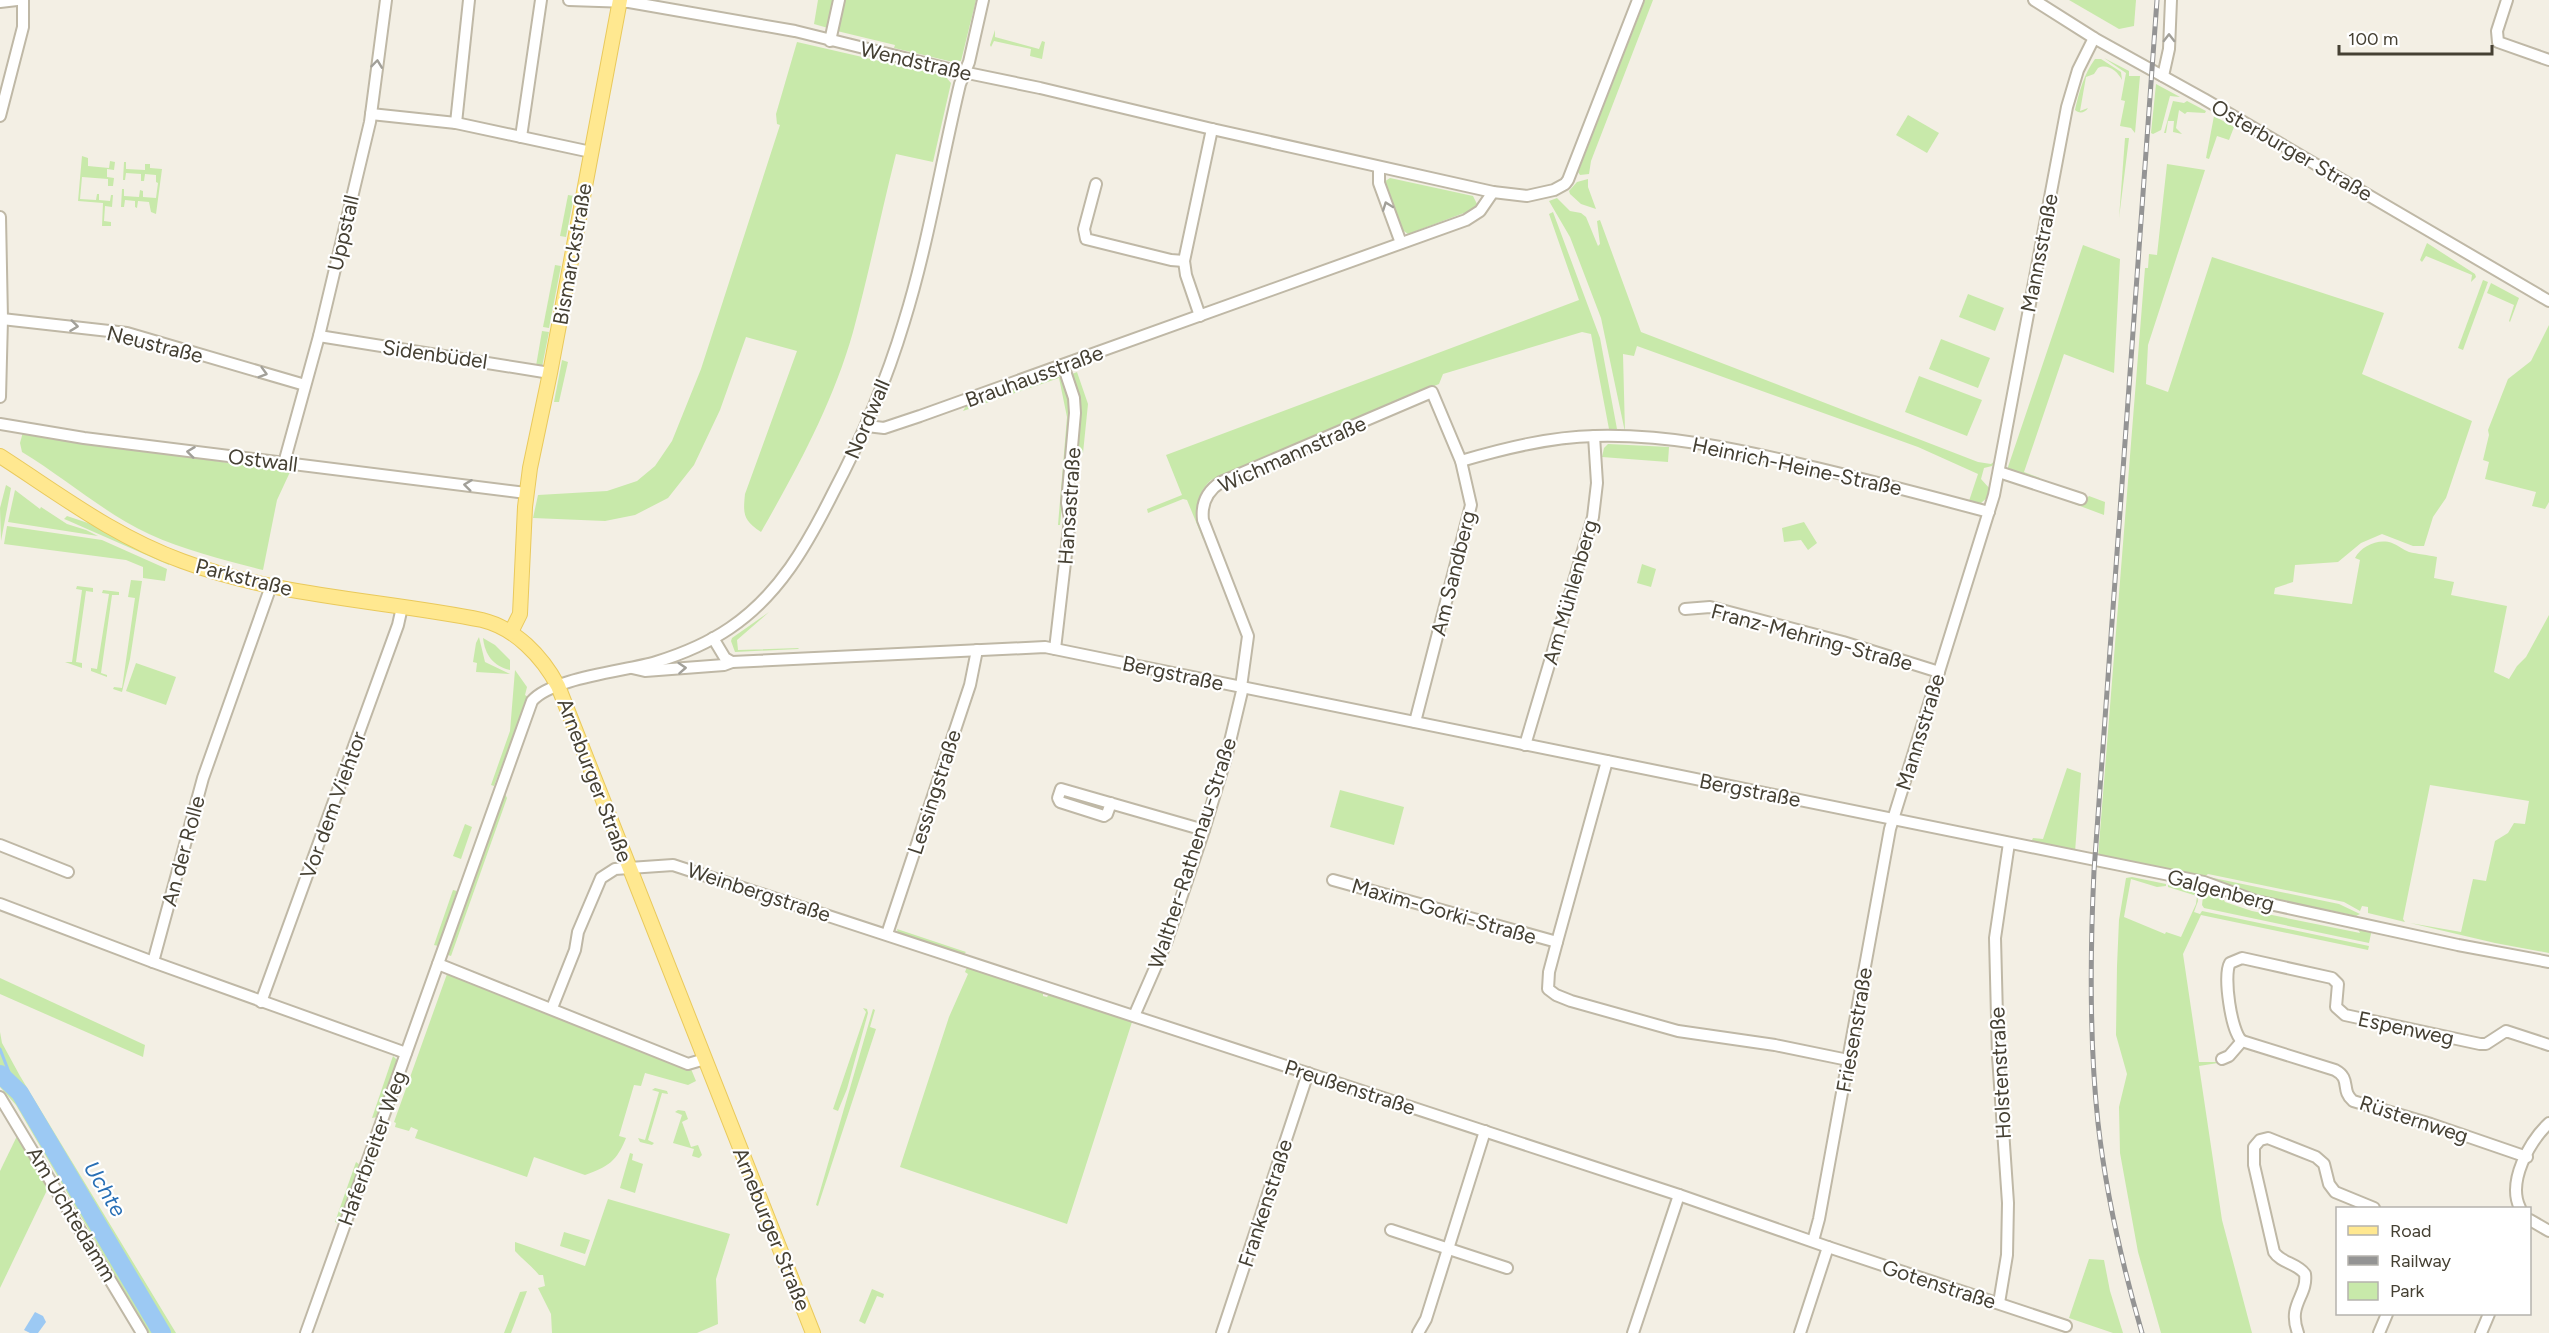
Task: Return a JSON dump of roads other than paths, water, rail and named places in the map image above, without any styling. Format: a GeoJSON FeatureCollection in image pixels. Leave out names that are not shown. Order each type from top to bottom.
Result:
{"type":"FeatureCollection","features":[{"type":"Feature","properties":{"kind":"main road","name":"Bismarckstraße"},"geometry":{"type":"LineString","coordinates":[[525,500],[620,1]]}},
{"type":"Feature","properties":{"kind":"main road","name":"Parkstraße"},"geometry":{"type":"LineString","coordinates":[[0,456],[106,525],[139,543],[201,568],[271,586],[482,620],[511,632]]}},
{"type":"Feature","properties":{"kind":"main road"},"geometry":{"type":"LineString","coordinates":[[511,632],[520,614],[525,500]]}},
{"type":"Feature","properties":{"kind":"main road","name":"Arneburger Straße"},"geometry":{"type":"LineString","coordinates":[[511,632],[525,643],[545,666],[558,686],[813,1333]]}},
{"type":"Feature","properties":{"kind":"street"},"geometry":{"type":"LineString","coordinates":[[0,2],[17,0]]}},
{"type":"Feature","properties":{"kind":"street"},"geometry":{"type":"LineString","coordinates":[[0,116],[23,27],[23,0]]}},
{"type":"Feature","properties":{"kind":"street","name":"Uppstall"},"geometry":{"type":"LineString","coordinates":[[284,463],[320,336],[371,118],[386,0]]}},
{"type":"Feature","properties":{"kind":"street"},"geometry":{"type":"LineString","coordinates":[[456,123],[469,0]]}},
{"type":"Feature","properties":{"kind":"street"},"geometry":{"type":"LineString","coordinates":[[521,137],[541,0]]}},
{"type":"Feature","properties":{"kind":"street","name":"Wendstraße"},"geometry":{"type":"LineString","coordinates":[[569,0],[620,1],[778,28],[1379,167],[1493,192],[1527,196],[1554,190],[1565,184],[1638,0]]}},
{"type":"Feature","properties":{"kind":"street"},"geometry":{"type":"LineString","coordinates":[[830,41],[839,0]]}},
{"type":"Feature","properties":{"kind":"street","name":"Nordwall"},"geometry":{"type":"LineString","coordinates":[[558,686],[675,655],[713,638],[753,610],[794,564],[810,538],[867,426],[908,310],[945,145],[983,0]]}},
{"type":"Feature","properties":{"kind":"street","name":"Osterburger Straße"},"geometry":{"type":"LineString","coordinates":[[2034,0],[2094,38],[2549,301]]}},
{"type":"Feature","properties":{"kind":"street"},"geometry":{"type":"LineString","coordinates":[[2163,76],[2169,49],[2171,0]]}},
{"type":"Feature","properties":{"kind":"street"},"geometry":{"type":"LineString","coordinates":[[2507,0],[2497,31],[2498,42],[2549,60]]}},
{"type":"Feature","properties":{"kind":"street","name":"Mannsstraße"},"geometry":{"type":"LineString","coordinates":[[1893,819],[1989,512],[1999,472],[2067,106],[2078,70],[2094,38]]}},
{"type":"Feature","properties":{"kind":"street"},"geometry":{"type":"LineString","coordinates":[[371,118],[456,123],[591,152]]}},
{"type":"Feature","properties":{"kind":"street"},"geometry":{"type":"LineString","coordinates":[[1200,316],[1186,276],[1184,261],[1212,129]]}},
{"type":"Feature","properties":{"kind":"street"},"geometry":{"type":"LineString","coordinates":[[1379,167],[1379,183],[1401,243]]}},
{"type":"Feature","properties":{"kind":"street"},"geometry":{"type":"LineString","coordinates":[[1096,184],[1084,229],[1086,239],[1184,261]]}},
{"type":"Feature","properties":{"kind":"street","name":"Brauhausstraße"},"geometry":{"type":"LineString","coordinates":[[867,426],[884,428],[1466,220],[1479,211],[1493,192]]}},
{"type":"Feature","properties":{"kind":"street"},"geometry":{"type":"LineString","coordinates":[[0,217],[2,319],[0,397]]}},
{"type":"Feature","properties":{"kind":"street","name":"Neustraße"},"geometry":{"type":"LineString","coordinates":[[2,319],[127,333],[305,385]]}},
{"type":"Feature","properties":{"kind":"street","name":"Sidenbüdel"},"geometry":{"type":"LineString","coordinates":[[320,336],[550,373]]}},
{"type":"Feature","properties":{"kind":"street","name":"Hansastraße"},"geometry":{"type":"LineString","coordinates":[[1055,649],[1070,519],[1067,503],[1075,413],[1074,398],[1063,365]]}},
{"type":"Feature","properties":{"kind":"street","name":"Am Sandberg"},"geometry":{"type":"LineString","coordinates":[[1415,722],[1470,513],[1469,491],[1461,461],[1432,392]]}},
{"type":"Feature","properties":{"kind":"street","name":"Wichmannstraße"},"geometry":{"type":"LineString","coordinates":[[1242,687],[1248,636],[1203,520],[1203,504],[1207,494],[1221,482],[1432,392]]}},
{"type":"Feature","properties":{"kind":"street","name":"Ostwall"},"geometry":{"type":"LineString","coordinates":[[0,424],[84,438],[284,463],[525,500]]}},
{"type":"Feature","properties":{"kind":"street","name":"Heinrich-Heine-Straße"},"geometry":{"type":"LineString","coordinates":[[1461,461],[1544,441],[1594,436],[1652,438],[1738,449],[1874,481],[1989,512]]}},
{"type":"Feature","properties":{"kind":"street","name":"Am Mühlenberg"},"geometry":{"type":"LineString","coordinates":[[1525,745],[1591,525],[1597,483],[1594,436]]}},
{"type":"Feature","properties":{"kind":"street"},"geometry":{"type":"LineString","coordinates":[[1999,472],[2081,499]]}},
{"type":"Feature","properties":{"kind":"street","name":"An der Rolle"},"geometry":{"type":"LineString","coordinates":[[153,962],[203,778],[271,586]]}},
{"type":"Feature","properties":{"kind":"street","name":"Vor dem Viehtor"},"geometry":{"type":"LineString","coordinates":[[261,1002],[398,625],[402,607]]}},
{"type":"Feature","properties":{"kind":"street","name":"Franz-Mehring-Straße"},"geometry":{"type":"LineString","coordinates":[[1685,609],[1710,607],[1821,636],[1939,672]]}},
{"type":"Feature","properties":{"kind":"street"},"geometry":{"type":"LineString","coordinates":[[713,638],[725,658],[732,663]]}},
{"type":"Feature","properties":{"kind":"street","name":"Bergstraße"},"geometry":{"type":"LineString","coordinates":[[632,668],[645,671],[732,663],[1035,646],[1893,819]]}},
{"type":"Feature","properties":{"kind":"street","name":"Lessingstraße"},"geometry":{"type":"LineString","coordinates":[[887,934],[969,686],[977,650]]}},
{"type":"Feature","properties":{"kind":"street","name":"Haferbreiter Weg"},"geometry":{"type":"LineString","coordinates":[[306,1333],[529,708],[536,697],[558,686]]}},
{"type":"Feature","properties":{"kind":"street","name":"Walther-Rathenau-Straße"},"geometry":{"type":"LineString","coordinates":[[1134,1016],[1166,943],[1204,830],[1233,732],[1242,687]]}},
{"type":"Feature","properties":{"kind":"street"},"geometry":{"type":"LineString","coordinates":[[1557,942],[1607,761]]}},
{"type":"Feature","properties":{"kind":"street"},"geometry":{"type":"LineString","coordinates":[[1111,803],[1204,830]]}},
{"type":"Feature","properties":{"kind":"street","name":"Galgenberg"},"geometry":{"type":"LineString","coordinates":[[1893,819],[2204,882],[2256,901],[2458,945],[2549,962]]}},
{"type":"Feature","properties":{"kind":"street","name":"Friesenstraße"},"geometry":{"type":"LineString","coordinates":[[1813,1241],[1893,819]]}},
{"type":"Feature","properties":{"kind":"street","name":"Holstenstraße"},"geometry":{"type":"LineString","coordinates":[[2000,1303],[2005,1274],[2008,1210],[1998,1056],[1995,938],[2009,843]]}},
{"type":"Feature","properties":{"kind":"street"},"geometry":{"type":"LineString","coordinates":[[0,845],[68,872]]}},
{"type":"Feature","properties":{"kind":"street","name":"Weinbergstraße"},"geometry":{"type":"LineString","coordinates":[[552,1008],[575,950],[578,932],[601,878],[612,870],[666,863],[680,866],[887,934]]}},
{"type":"Feature","properties":{"kind":"street","name":"Maxim-Gorki-Straße"},"geometry":{"type":"LineString","coordinates":[[1333,880],[1557,942],[1547,981],[1548,989],[1556,995],[1678,1031],[1775,1045],[1848,1060]]}},
{"type":"Feature","properties":{"kind":"street"},"geometry":{"type":"LineString","coordinates":[[0,904],[261,1002],[406,1053]]}},
{"type":"Feature","properties":{"kind":"street","name":"Preußenstraße"},"geometry":{"type":"LineString","coordinates":[[887,934],[1813,1241]]}},
{"type":"Feature","properties":{"kind":"street","name":"Espenweg"},"geometry":{"type":"LineString","coordinates":[[2242,1041],[2234,1030],[2226,976],[2228,966],[2237,958],[2332,978],[2338,984],[2336,1007],[2345,1015],[2480,1044],[2486,1044],[2506,1031],[2549,1045]]}},
{"type":"Feature","properties":{"kind":"street"},"geometry":{"type":"LineString","coordinates":[[438,964],[688,1064],[705,1059]]}},
{"type":"Feature","properties":{"kind":"street"},"geometry":{"type":"LineString","coordinates":[[2222,1059],[2234,1051],[2242,1041]]}},
{"type":"Feature","properties":{"kind":"street","name":"Rüsternweg"},"geometry":{"type":"LineString","coordinates":[[2242,1041],[2342,1074],[2347,1094],[2353,1101],[2527,1157]]}},
{"type":"Feature","properties":{"kind":"street","name":"Frankenstraße"},"geometry":{"type":"LineString","coordinates":[[1222,1333],[1308,1073]]}},
{"type":"Feature","properties":{"kind":"street","name":"Am Uchtedamm"},"geometry":{"type":"LineString","coordinates":[[0,1097],[142,1333]]}},
{"type":"Feature","properties":{"kind":"street"},"geometry":{"type":"LineString","coordinates":[[2519,1207],[2516,1198],[2516,1184],[2535,1140],[2549,1124]]}},
{"type":"Feature","properties":{"kind":"street"},"geometry":{"type":"LineString","coordinates":[[1418,1333],[1426,1319],[1485,1131]]}},
{"type":"Feature","properties":{"kind":"street"},"geometry":{"type":"LineString","coordinates":[[2298,1333],[2293,1320],[2294,1310],[2305,1281],[2305,1274],[2299,1267],[2276,1256],[2274,1252],[2254,1165],[2254,1147],[2260,1140],[2268,1138],[2316,1156],[2324,1164],[2329,1184],[2335,1192],[2369,1207]]}},
{"type":"Feature","properties":{"kind":"street"},"geometry":{"type":"LineString","coordinates":[[1633,1333],[1679,1195]]}},
{"type":"Feature","properties":{"kind":"street"},"geometry":{"type":"LineString","coordinates":[[2531,1221],[2549,1231]]}},
{"type":"Feature","properties":{"kind":"street"},"geometry":{"type":"LineString","coordinates":[[1391,1230],[1507,1268]]}},
{"type":"Feature","properties":{"kind":"street","name":"Gotenstraße"},"geometry":{"type":"LineString","coordinates":[[1813,1241],[2066,1326]]}},
{"type":"Feature","properties":{"kind":"street"},"geometry":{"type":"LineString","coordinates":[[1800,1333],[1828,1247]]}},
{"type":"Feature","properties":{"kind":"street"},"geometry":{"type":"LineString","coordinates":[[2379,1333],[2387,1315]]}},
{"type":"Feature","properties":{"kind":"street"},"geometry":{"type":"LineString","coordinates":[[2481,1333],[2489,1315]]}},
{"type":"Feature","properties":{"kind":"water"},"geometry":{"type":"Polygon","coordinates":[[[35,1312],[43,1316],[46,1322],[38,1333],[30,1333],[24,1330],[35,1312]]]}},
{"type":"Feature","properties":{"kind":"waterway"},"geometry":{"type":"LineString","coordinates":[[0,1049],[14,1085]]}},
{"type":"Feature","properties":{"kind":"waterway","name":"Uchte"},"geometry":{"type":"LineString","coordinates":[[0,1074],[20,1093],[162,1333]]}},
{"type":"Feature","properties":{"kind":"railway"},"geometry":{"type":"LineString","coordinates":[[2142,1333],[2116,1229],[2101,1150],[2093,1060],[2091,966],[2094,871],[2157,0]]}}]}
